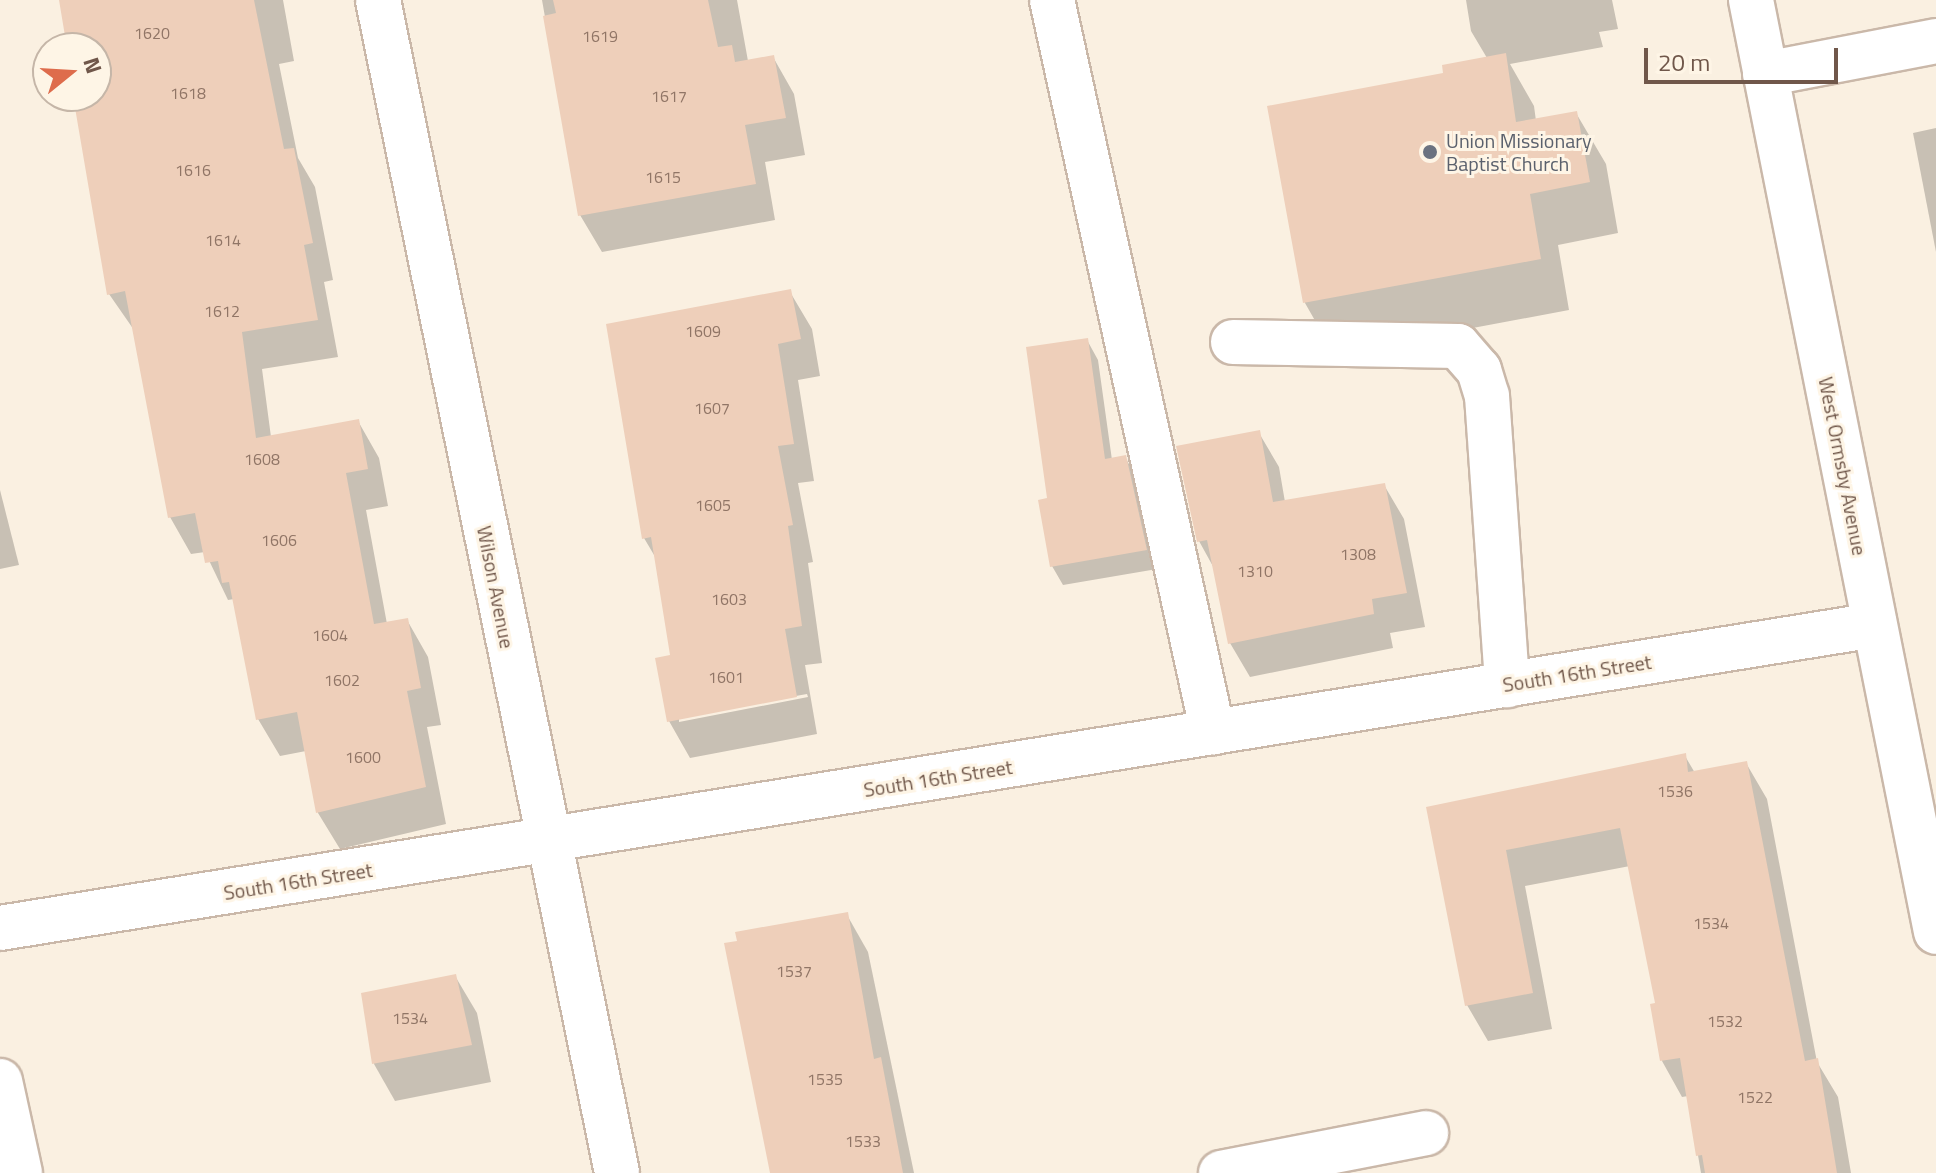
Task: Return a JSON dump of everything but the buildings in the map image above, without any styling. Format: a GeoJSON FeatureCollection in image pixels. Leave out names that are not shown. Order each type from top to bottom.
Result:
{"type":"FeatureCollection","features":[{"type":"Feature","properties":{"kind":"street","name":"Wilson Avenue"},"geometry":{"type":"LineString","coordinates":[[378,0],[617,1173]]}},
{"type":"Feature","properties":{"kind":"street"},"geometry":{"type":"LineString","coordinates":[[1052,0],[1213,733]]}},
{"type":"Feature","properties":{"kind":"street","name":"West Ormsby Avenue"},"geometry":{"type":"LineString","coordinates":[[1751,0],[1936,932]]}},
{"type":"Feature","properties":{"kind":"street"},"geometry":{"type":"LineString","coordinates":[[1765,74],[1936,41]]}},
{"type":"Feature","properties":{"kind":"street"},"geometry":{"type":"LineString","coordinates":[[1233,342],[1458,346],[1479,370],[1487,396],[1507,685]]}},
{"type":"Feature","properties":{"kind":"street","name":"South 16th Street"},"geometry":{"type":"LineString","coordinates":[[0,928],[548,842],[1875,625]]}},
{"type":"Feature","properties":{"kind":"street"},"geometry":{"type":"LineString","coordinates":[[0,1081],[20,1173]]}},
{"type":"Feature","properties":{"kind":"street"},"geometry":{"type":"LineString","coordinates":[[1221,1173],[1426,1133]]}},
{"type":"Feature","properties":{"kind":"place","name":"Union Missionary Baptist Church"},"geometry":{"type":"Point","coordinates":[1430,152]}}]}
